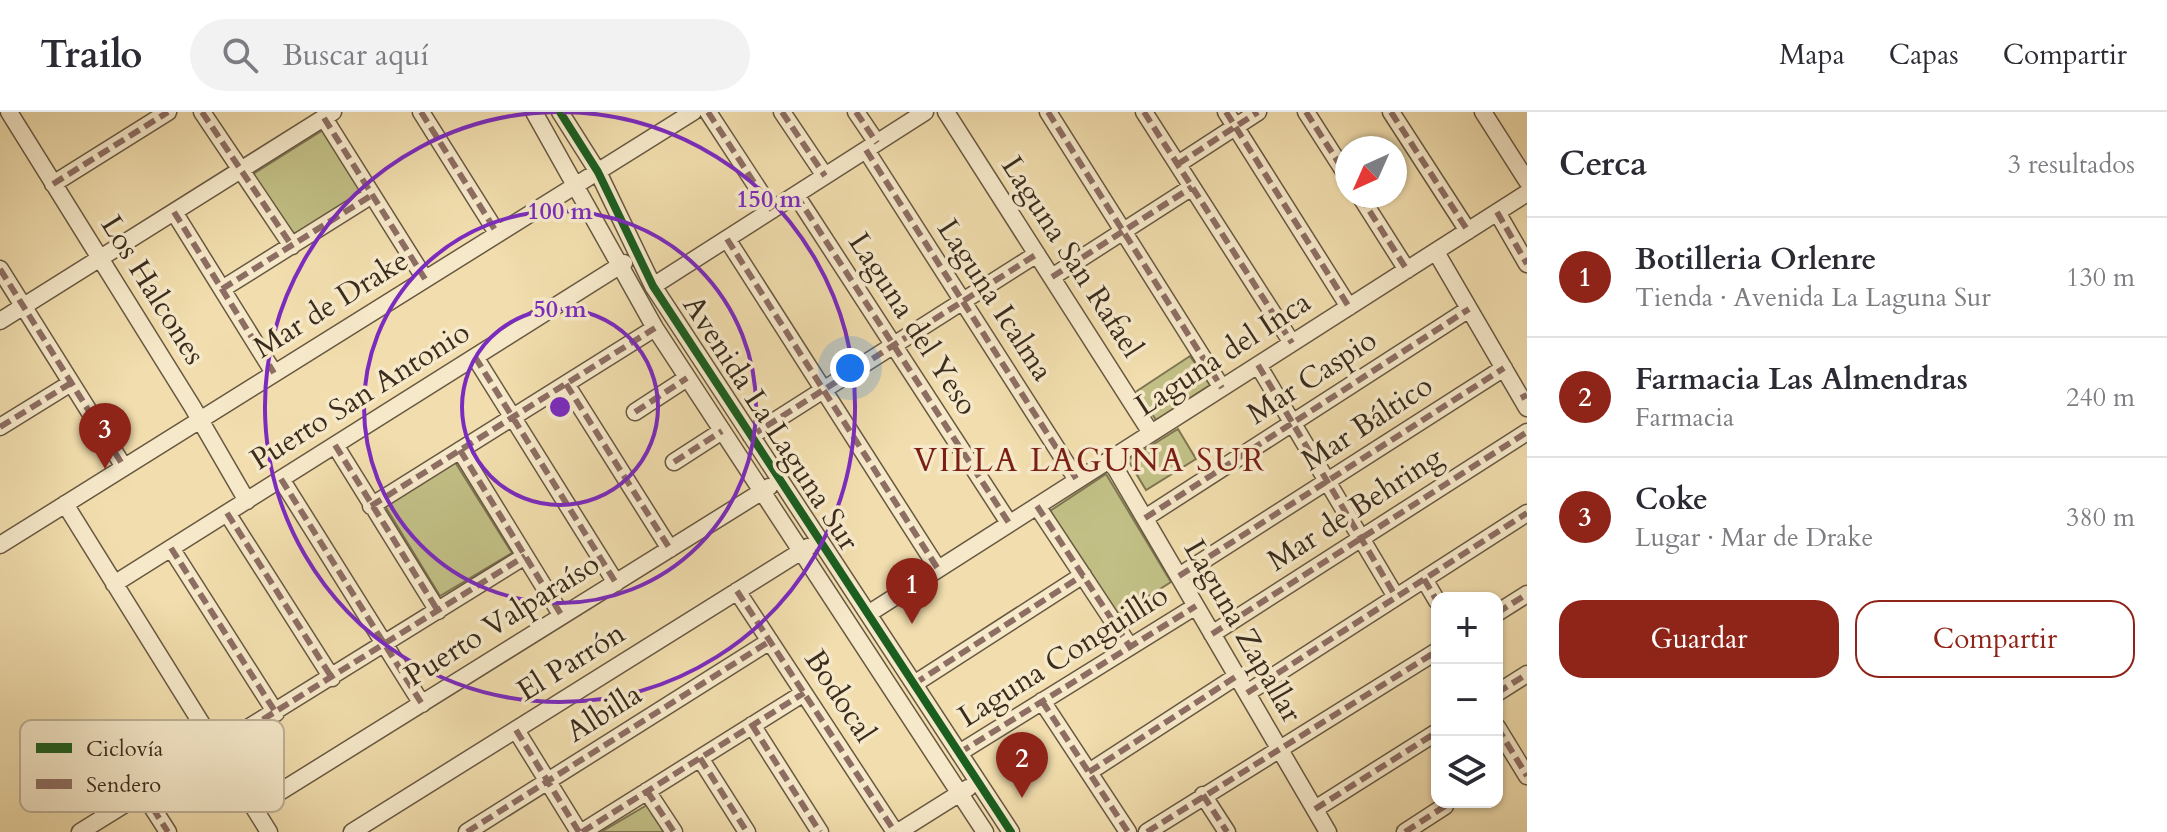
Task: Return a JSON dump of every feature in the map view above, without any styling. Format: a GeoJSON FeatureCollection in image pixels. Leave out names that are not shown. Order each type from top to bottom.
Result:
{"type":"FeatureCollection","features":[{"type":"Feature","properties":{"kind":"street","name":"Los Halcones"},"geometry":{"type":"LineString","coordinates":[[9,112],[247,501]]}},
{"type":"Feature","properties":{"kind":"street"},"geometry":{"type":"LineString","coordinates":[[53,184],[168,112]]}},
{"type":"Feature","properties":{"kind":"street"},"geometry":{"type":"LineString","coordinates":[[202,112],[292,246]]}},
{"type":"Feature","properties":{"kind":"street"},"geometry":{"type":"LineString","coordinates":[[421,112],[497,233]]}},
{"type":"Feature","properties":{"kind":"street","name":"Avenida La Laguna Sur"},"geometry":{"type":"LineString","coordinates":[[534,112],[577,184],[618,267],[655,328],[985,832]]}},
{"type":"Feature","properties":{"kind":"street","name":"Avenida La Laguna Sur"},"geometry":{"type":"LineString","coordinates":[[560,112],[598,172],[653,286],[1011,832]]}},
{"type":"Feature","properties":{"kind":"street","name":"Mar de Drake"},"geometry":{"type":"LineString","coordinates":[[0,545],[693,112]]}},
{"type":"Feature","properties":{"kind":"street"},"geometry":{"type":"LineString","coordinates":[[708,112],[772,210]]}},
{"type":"Feature","properties":{"kind":"street"},"geometry":{"type":"LineString","coordinates":[[782,112],[825,176]]}},
{"type":"Feature","properties":{"kind":"street","name":"Laguna Icalma"},"geometry":{"type":"LineString","coordinates":[[856,112],[871,146],[963,301],[1077,480]]}},
{"type":"Feature","properties":{"kind":"street"},"geometry":{"type":"LineString","coordinates":[[653,286],[925,112]]}},
{"type":"Feature","properties":{"kind":"street","name":"Laguna San Rafael"},"geometry":{"type":"LineString","coordinates":[[946,112],[1151,433]]}},
{"type":"Feature","properties":{"kind":"street"},"geometry":{"type":"LineString","coordinates":[[1048,112],[1222,388]]}},
{"type":"Feature","properties":{"kind":"street"},"geometry":{"type":"LineString","coordinates":[[1144,112],[1292,343]]}},
{"type":"Feature","properties":{"kind":"street"},"geometry":{"type":"LineString","coordinates":[[1226,112],[1349,307]]}},
{"type":"Feature","properties":{"kind":"street"},"geometry":{"type":"LineString","coordinates":[[1178,164],[1258,112]]}},
{"type":"Feature","properties":{"kind":"street"},"geometry":{"type":"LineString","coordinates":[[1307,112],[1335,157]]}},
{"type":"Feature","properties":{"kind":"street"},"geometry":{"type":"LineString","coordinates":[[1391,112],[1468,231]]}},
{"type":"Feature","properties":{"kind":"street"},"geometry":{"type":"LineString","coordinates":[[1483,112],[1527,181]]}},
{"type":"Feature","properties":{"kind":"street"},"geometry":{"type":"LineString","coordinates":[[0,321],[328,115],[372,195],[425,279]]}},
{"type":"Feature","properties":{"kind":"street"},"geometry":{"type":"LineString","coordinates":[[1052,277],[1192,187]]}},
{"type":"Feature","properties":{"kind":"street","name":"Laguna del Inca"},"geometry":{"type":"LineString","coordinates":[[868,614],[1527,193]]}},
{"type":"Feature","properties":{"kind":"street"},"geometry":{"type":"LineString","coordinates":[[222,289],[372,195]]}},
{"type":"Feature","properties":{"kind":"street","name":"Laguna del Yeso"},"geometry":{"type":"LineString","coordinates":[[796,195],[1009,523]]}},
{"type":"Feature","properties":{"kind":"street"},"geometry":{"type":"LineString","coordinates":[[1368,208],[1407,270]]}},
{"type":"Feature","properties":{"kind":"street"},"geometry":{"type":"LineString","coordinates":[[174,212],[274,373]]}},
{"type":"Feature","properties":{"kind":"street"},"geometry":{"type":"LineString","coordinates":[[1497,212],[1527,264]]}},
{"type":"Feature","properties":{"kind":"street"},"geometry":{"type":"LineString","coordinates":[[727,239],[938,569]]}},
{"type":"Feature","properties":{"kind":"street"},"geometry":{"type":"LineString","coordinates":[[1436,252],[1525,400]]}},
{"type":"Feature","properties":{"kind":"street"},"geometry":{"type":"LineString","coordinates":[[751,436],[1037,254]]}},
{"type":"Feature","properties":{"kind":"street","name":"Puerto San Antonio"},"geometry":{"type":"LineString","coordinates":[[114,584],[636,256]]}},
{"type":"Feature","properties":{"kind":"street"},"geometry":{"type":"LineString","coordinates":[[0,269],[124,467]]}},
{"type":"Feature","properties":{"kind":"street","name":"Mar Caspio"},"geometry":{"type":"LineString","coordinates":[[1145,518],[1469,309]]}},
{"type":"Feature","properties":{"kind":"street"},"geometry":{"type":"LineString","coordinates":[[371,506],[655,328]]}},
{"type":"Feature","properties":{"kind":"street"},"geometry":{"type":"LineString","coordinates":[[475,357],[616,583]]}},
{"type":"Feature","properties":{"kind":"street"},"geometry":{"type":"LineString","coordinates":[[1258,365],[1396,597]]}},
{"type":"Feature","properties":{"kind":"street","name":"Mar Báltico"},"geometry":{"type":"LineString","coordinates":[[1179,576],[1504,368]]}},
{"type":"Feature","properties":{"kind":"street"},"geometry":{"type":"LineString","coordinates":[[635,412],[687,378]]}},
{"type":"Feature","properties":{"kind":"street"},"geometry":{"type":"LineString","coordinates":[[0,427],[71,383]]}},
{"type":"Feature","properties":{"kind":"street"},"geometry":{"type":"LineString","coordinates":[[566,384],[670,549]]}},
{"type":"Feature","properties":{"kind":"street"},"geometry":{"type":"LineString","coordinates":[[674,462],[722,431]]}},
{"type":"Feature","properties":{"kind":"street","name":"Mar de Behring"},"geometry":{"type":"LineString","coordinates":[[1212,634],[1527,432]]}},
{"type":"Feature","properties":{"kind":"street"},"geometry":{"type":"LineString","coordinates":[[335,445],[438,611]]}},
{"type":"Feature","properties":{"kind":"street"},"geometry":{"type":"LineString","coordinates":[[460,450],[562,616]]}},
{"type":"Feature","properties":{"kind":"street","name":"Laguna Zapallar"},"geometry":{"type":"LineString","coordinates":[[1110,459],[1328,832]]}},
{"type":"Feature","properties":{"kind":"street"},"geometry":{"type":"LineString","coordinates":[[281,479],[422,704]]}},
{"type":"Feature","properties":{"kind":"street","name":"Puerto Valparaíso"},"geometry":{"type":"LineString","coordinates":[[284,789],[780,480]]}},
{"type":"Feature","properties":{"kind":"street"},"geometry":{"type":"LineString","coordinates":[[65,504],[199,720]]}},
{"type":"Feature","properties":{"kind":"street"},"geometry":{"type":"LineString","coordinates":[[1037,506],[1130,647]]}},
{"type":"Feature","properties":{"kind":"street"},"geometry":{"type":"LineString","coordinates":[[227,513],[332,678]]}},
{"type":"Feature","properties":{"kind":"street"},"geometry":{"type":"LineString","coordinates":[[1247,693],[1527,513]]}},
{"type":"Feature","properties":{"kind":"street","name":"El Parrón"},"geometry":{"type":"LineString","coordinates":[[352,832],[819,540]]}},
{"type":"Feature","properties":{"kind":"street"},"geometry":{"type":"LineString","coordinates":[[171,548],[276,713]]}},
{"type":"Feature","properties":{"kind":"street"},"geometry":{"type":"LineString","coordinates":[[264,720],[525,556]]}},
{"type":"Feature","properties":{"kind":"street"},"geometry":{"type":"LineString","coordinates":[[914,684],[1083,575]]}},
{"type":"Feature","properties":{"kind":"street"},"geometry":{"type":"LineString","coordinates":[[1424,579],[1432,592]]}},
{"type":"Feature","properties":{"kind":"street","name":"Bodocal"},"geometry":{"type":"LineString","coordinates":[[737,591],[897,832]]}},
{"type":"Feature","properties":{"kind":"street"},"geometry":{"type":"LineString","coordinates":[[1503,609],[1527,594]]}},
{"type":"Feature","properties":{"kind":"street","name":"Laguna Conguillío"},"geometry":{"type":"LineString","coordinates":[[959,753],[1196,606]]}},
{"type":"Feature","properties":{"kind":"street","name":"Albilla"},"geometry":{"type":"LineString","coordinates":[[467,832],[770,641]]}},
{"type":"Feature","properties":{"kind":"street"},"geometry":{"type":"LineString","coordinates":[[1147,832],[1431,655]]}},
{"type":"Feature","properties":{"kind":"street"},"geometry":{"type":"LineString","coordinates":[[1503,689],[1527,674]]}},
{"type":"Feature","properties":{"kind":"street"},"geometry":{"type":"LineString","coordinates":[[1089,772],[1237,676]]}},
{"type":"Feature","properties":{"kind":"street"},"geometry":{"type":"LineString","coordinates":[[516,730],[581,832],[804,693]]}},
{"type":"Feature","properties":{"kind":"street"},"geometry":{"type":"LineString","coordinates":[[1042,701],[1128,832]]}},
{"type":"Feature","properties":{"kind":"street"},"geometry":{"type":"LineString","coordinates":[[752,725],[820,832]]}},
{"type":"Feature","properties":{"kind":"street"},"geometry":{"type":"LineString","coordinates":[[1315,809],[1431,736]]}},
{"type":"Feature","properties":{"kind":"street"},"geometry":{"type":"LineString","coordinates":[[1503,736],[1527,776]]}},
{"type":"Feature","properties":{"kind":"street"},"geometry":{"type":"LineString","coordinates":[[700,758],[747,832]]}},
{"type":"Feature","properties":{"kind":"street"},"geometry":{"type":"LineString","coordinates":[[897,832],[978,782]]}},
{"type":"Feature","properties":{"kind":"street"},"geometry":{"type":"LineString","coordinates":[[647,791],[674,832]]}},
{"type":"Feature","properties":{"kind":"street"},"geometry":{"type":"LineString","coordinates":[[1203,795],[1227,832]]}},
{"type":"Feature","properties":{"kind":"street"},"geometry":{"type":"LineString","coordinates":[[1405,832],[1442,808]]}},
{"type":"Feature","properties":{"kind":"street"},"geometry":{"type":"LineString","coordinates":[[80,832],[112,812]]}},
{"type":"Feature","properties":{"kind":"street"},"geometry":{"type":"LineString","coordinates":[[155,812],[168,832]]}},
{"type":"Feature","properties":{"kind":"street"},"geometry":{"type":"LineString","coordinates":[[256,812],[269,832]]}},
{"type":"Feature","properties":{"kind":"shaded area"},"geometry":{"type":"Polygon","coordinates":[[[323,130],[363,191],[293,236],[253,174],[323,130]]]}},
{"type":"Feature","properties":{"kind":"shaded area"},"geometry":{"type":"Polygon","coordinates":[[[1190,356],[1210,385],[1156,420],[1137,391],[1190,356]]]}},
{"type":"Feature","properties":{"kind":"shaded area"},"geometry":{"type":"Polygon","coordinates":[[[1178,429],[1196,459],[1146,490],[1128,460],[1178,429]]]}},
{"type":"Feature","properties":{"kind":"shaded area"},"geometry":{"type":"Polygon","coordinates":[[[455,462],[512,553],[440,596],[385,506],[455,462]]]}},
{"type":"Feature","properties":{"kind":"shaded area"},"geometry":{"type":"Polygon","coordinates":[[[1106,474],[1171,582],[1116,617],[1050,511],[1106,474]]]}},
{"type":"Feature","properties":{"kind":"shaded area"},"geometry":{"type":"Polygon","coordinates":[[[647,805],[664,832],[601,832],[647,805]]]}},
{"type":"Feature","properties":{"kind":"marked path"},"geometry":{"type":"LineString","coordinates":[[53,184],[168,112]]}},
{"type":"Feature","properties":{"kind":"marked path"},"geometry":{"type":"LineString","coordinates":[[202,112],[292,246]]}},
{"type":"Feature","properties":{"kind":"marked path"},"geometry":{"type":"LineString","coordinates":[[421,112],[497,233]]}},
{"type":"Feature","properties":{"kind":"marked path"},"geometry":{"type":"LineString","coordinates":[[708,112],[772,210]]}},
{"type":"Feature","properties":{"kind":"marked path"},"geometry":{"type":"LineString","coordinates":[[782,112],[825,176]]}},
{"type":"Feature","properties":{"kind":"marked path"},"geometry":{"type":"LineString","coordinates":[[856,112],[877,143]]}},
{"type":"Feature","properties":{"kind":"marked path"},"geometry":{"type":"LineString","coordinates":[[1048,112],[1222,388]]}},
{"type":"Feature","properties":{"kind":"marked path"},"geometry":{"type":"LineString","coordinates":[[1144,112],[1292,343]]}},
{"type":"Feature","properties":{"kind":"marked path"},"geometry":{"type":"LineString","coordinates":[[1226,112],[1349,307]]}},
{"type":"Feature","properties":{"kind":"marked path"},"geometry":{"type":"LineString","coordinates":[[1178,164],[1258,112]]}},
{"type":"Feature","properties":{"kind":"marked path"},"geometry":{"type":"LineString","coordinates":[[1306,112],[1335,157]]}},
{"type":"Feature","properties":{"kind":"marked path"},"geometry":{"type":"LineString","coordinates":[[1391,112],[1468,231]]}},
{"type":"Feature","properties":{"kind":"marked path"},"geometry":{"type":"LineString","coordinates":[[324,118],[425,279]]}},
{"type":"Feature","properties":{"kind":"marked path"},"geometry":{"type":"LineString","coordinates":[[866,150],[1077,480]]}},
{"type":"Feature","properties":{"kind":"marked path"},"geometry":{"type":"LineString","coordinates":[[1052,277],[1192,187]]}},
{"type":"Feature","properties":{"kind":"marked path"},"geometry":{"type":"LineString","coordinates":[[222,289],[372,195]]}},
{"type":"Feature","properties":{"kind":"marked path"},"geometry":{"type":"LineString","coordinates":[[796,195],[1009,523]]}},
{"type":"Feature","properties":{"kind":"marked path"},"geometry":{"type":"LineString","coordinates":[[1368,208],[1407,270]]}},
{"type":"Feature","properties":{"kind":"marked path"},"geometry":{"type":"LineString","coordinates":[[174,212],[274,373]]}},
{"type":"Feature","properties":{"kind":"marked path"},"geometry":{"type":"LineString","coordinates":[[1497,212],[1527,264]]}},
{"type":"Feature","properties":{"kind":"marked path"},"geometry":{"type":"LineString","coordinates":[[727,239],[938,569]]}},
{"type":"Feature","properties":{"kind":"marked path"},"geometry":{"type":"LineString","coordinates":[[751,436],[1037,254]]}},
{"type":"Feature","properties":{"kind":"marked path"},"geometry":{"type":"LineString","coordinates":[[0,269],[124,467]]}},
{"type":"Feature","properties":{"kind":"marked path"},"geometry":{"type":"LineString","coordinates":[[1145,518],[1469,309]]}},
{"type":"Feature","properties":{"kind":"marked path"},"geometry":{"type":"LineString","coordinates":[[371,506],[655,328]]}},
{"type":"Feature","properties":{"kind":"marked path"},"geometry":{"type":"LineString","coordinates":[[475,357],[616,583]]}},
{"type":"Feature","properties":{"kind":"marked path"},"geometry":{"type":"LineString","coordinates":[[1258,365],[1396,597]]}},
{"type":"Feature","properties":{"kind":"marked path"},"geometry":{"type":"LineString","coordinates":[[1179,576],[1504,368]]}},
{"type":"Feature","properties":{"kind":"marked path"},"geometry":{"type":"LineString","coordinates":[[635,412],[687,378]]}},
{"type":"Feature","properties":{"kind":"marked path"},"geometry":{"type":"LineString","coordinates":[[0,427],[71,383]]}},
{"type":"Feature","properties":{"kind":"marked path"},"geometry":{"type":"LineString","coordinates":[[566,384],[670,549]]}},
{"type":"Feature","properties":{"kind":"marked path"},"geometry":{"type":"LineString","coordinates":[[1521,398],[1527,395]]}},
{"type":"Feature","properties":{"kind":"marked path"},"geometry":{"type":"LineString","coordinates":[[674,462],[722,431]]}},
{"type":"Feature","properties":{"kind":"marked path"},"geometry":{"type":"LineString","coordinates":[[1212,634],[1527,432]]}},
{"type":"Feature","properties":{"kind":"marked path"},"geometry":{"type":"LineString","coordinates":[[335,445],[438,611]]}},
{"type":"Feature","properties":{"kind":"marked path"},"geometry":{"type":"LineString","coordinates":[[460,450],[562,616]]}},
{"type":"Feature","properties":{"kind":"marked path"},"geometry":{"type":"LineString","coordinates":[[281,479],[422,704]]}},
{"type":"Feature","properties":{"kind":"marked path"},"geometry":{"type":"LineString","coordinates":[[1037,506],[1130,647]]}},
{"type":"Feature","properties":{"kind":"marked path"},"geometry":{"type":"LineString","coordinates":[[227,513],[332,678]]}},
{"type":"Feature","properties":{"kind":"marked path"},"geometry":{"type":"LineString","coordinates":[[1247,693],[1527,513]]}},
{"type":"Feature","properties":{"kind":"marked path"},"geometry":{"type":"LineString","coordinates":[[171,548],[276,713]]}},
{"type":"Feature","properties":{"kind":"marked path"},"geometry":{"type":"LineString","coordinates":[[262,720],[525,556]]}},
{"type":"Feature","properties":{"kind":"marked path"},"geometry":{"type":"LineString","coordinates":[[914,684],[1083,575]]}},
{"type":"Feature","properties":{"kind":"marked path"},"geometry":{"type":"LineString","coordinates":[[1424,579],[1432,592]]}},
{"type":"Feature","properties":{"kind":"marked path"},"geometry":{"type":"LineString","coordinates":[[737,591],[895,832]]}},
{"type":"Feature","properties":{"kind":"marked path"},"geometry":{"type":"LineString","coordinates":[[1503,609],[1527,594]]}},
{"type":"Feature","properties":{"kind":"marked path"},"geometry":{"type":"LineString","coordinates":[[959,753],[1196,606]]}},
{"type":"Feature","properties":{"kind":"marked path"},"geometry":{"type":"LineString","coordinates":[[467,832],[770,641]]}},
{"type":"Feature","properties":{"kind":"marked path"},"geometry":{"type":"LineString","coordinates":[[1147,832],[1431,655]]}},
{"type":"Feature","properties":{"kind":"marked path"},"geometry":{"type":"LineString","coordinates":[[1503,689],[1527,674]]}},
{"type":"Feature","properties":{"kind":"marked path"},"geometry":{"type":"LineString","coordinates":[[1089,772],[1237,676]]}},
{"type":"Feature","properties":{"kind":"marked path"},"geometry":{"type":"LineString","coordinates":[[582,832],[804,693]]}},
{"type":"Feature","properties":{"kind":"marked path"},"geometry":{"type":"LineString","coordinates":[[1042,701],[1128,832]]}},
{"type":"Feature","properties":{"kind":"marked path"},"geometry":{"type":"LineString","coordinates":[[752,725],[820,832]]}},
{"type":"Feature","properties":{"kind":"marked path"},"geometry":{"type":"LineString","coordinates":[[516,730],[579,832]]}},
{"type":"Feature","properties":{"kind":"marked path"},"geometry":{"type":"LineString","coordinates":[[1315,809],[1431,736]]}},
{"type":"Feature","properties":{"kind":"marked path"},"geometry":{"type":"LineString","coordinates":[[1503,736],[1527,776]]}},
{"type":"Feature","properties":{"kind":"marked path"},"geometry":{"type":"LineString","coordinates":[[700,758],[747,832]]}},
{"type":"Feature","properties":{"kind":"marked path"},"geometry":{"type":"LineString","coordinates":[[647,791],[674,832]]}},
{"type":"Feature","properties":{"kind":"marked path"},"geometry":{"type":"LineString","coordinates":[[1203,795],[1227,832]]}},
{"type":"Feature","properties":{"kind":"marked path"},"geometry":{"type":"LineString","coordinates":[[1405,832],[1442,808]]}},
{"type":"Feature","properties":{"kind":"marked path"},"geometry":{"type":"LineString","coordinates":[[155,812],[168,832]]}},
{"type":"Feature","properties":{"kind":"cycle path"},"geometry":{"type":"LineString","coordinates":[[560,112],[598,172],[653,286],[1011,832]]}},
{"type":"Feature","properties":{"kind":"place","name":"Coke"},"geometry":{"type":"Point","coordinates":[105,469]}},
{"type":"Feature","properties":{"kind":"place","name":"Botilleria Orlenre"},"geometry":{"type":"Point","coordinates":[912,624]}},
{"type":"Feature","properties":{"kind":"place","name":"Farmacia Las Almendras"},"geometry":{"type":"Point","coordinates":[1022,798]}},
{"type":"Feature","properties":{"kind":"district","name":"VILLA LAGUNA SUR"},"geometry":{"type":"Point","coordinates":[1090,461]}}]}
